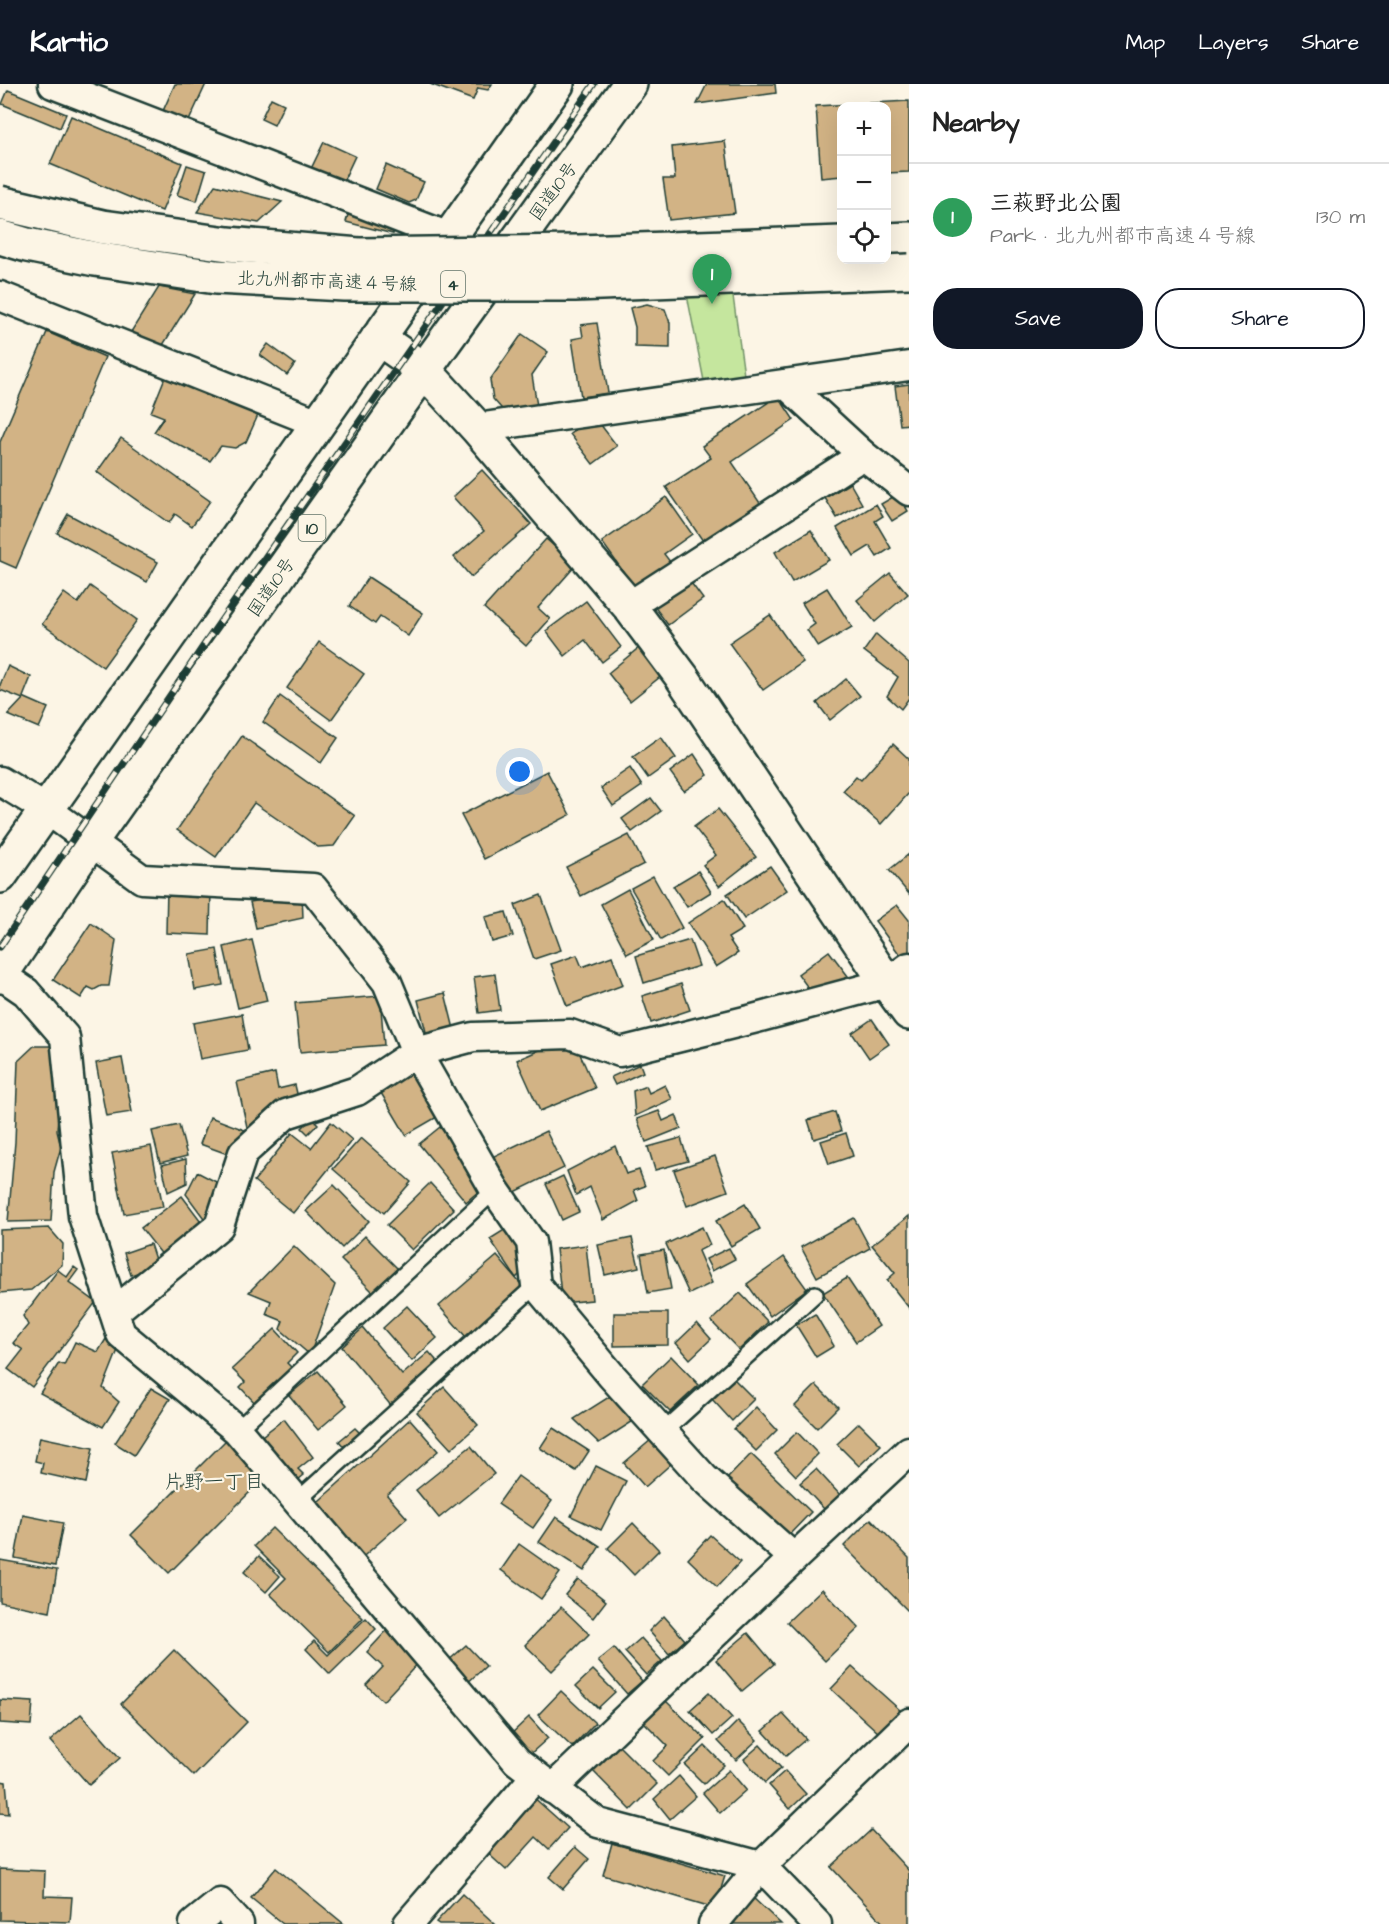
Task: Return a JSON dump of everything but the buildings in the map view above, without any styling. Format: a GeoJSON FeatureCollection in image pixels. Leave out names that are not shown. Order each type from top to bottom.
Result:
{"type":"FeatureCollection","features":[{"type":"Feature","properties":{"kind":"main road"},"geometry":{"type":"LineString","coordinates":[[0,876],[557,84]]}},
{"type":"Feature","properties":{"kind":"main road","name":"国道10号"},"geometry":{"type":"LineString","coordinates":[[0,975],[91,840],[630,84]]}},
{"type":"Feature","properties":{"kind":"main road","name":"北九州都市高速４号線"},"geometry":{"type":"LineString","coordinates":[[0,202],[103,227],[228,244],[359,255],[579,252],[837,243]]}},
{"type":"Feature","properties":{"kind":"main road","name":"北九州都市高速４号線"},"geometry":{"type":"LineString","coordinates":[[0,237],[95,259],[216,277],[344,284],[575,285],[909,271]]}},
{"type":"Feature","properties":{"kind":"main road"},"geometry":{"type":"LineString","coordinates":[[891,240],[909,239]]}},
{"type":"Feature","properties":{"kind":"main road"},"geometry":{"type":"LineString","coordinates":[[378,338],[424,370],[477,428],[629,606],[898,975],[909,1013]]}},
{"type":"Feature","properties":{"kind":"street"},"geometry":{"type":"LineString","coordinates":[[52,84],[449,237]]}},
{"type":"Feature","properties":{"kind":"street"},"geometry":{"type":"LineString","coordinates":[[0,296],[318,423]]}},
{"type":"Feature","properties":{"kind":"street"},"geometry":{"type":"LineString","coordinates":[[477,428],[909,366]]}},
{"type":"Feature","properties":{"kind":"street"},"geometry":{"type":"LineString","coordinates":[[786,384],[863,455],[909,491]]}},
{"type":"Feature","properties":{"kind":"street"},"geometry":{"type":"LineString","coordinates":[[629,606],[863,455]]}},
{"type":"Feature","properties":{"kind":"street"},"geometry":{"type":"LineString","coordinates":[[0,781],[91,840],[142,879],[313,888],[387,982],[416,1052],[495,1190],[531,1242],[536,1285],[611,1375],[704,1478],[794,1558]]}},
{"type":"Feature","properties":{"kind":"street"},"geometry":{"type":"LineString","coordinates":[[0,975],[26,992],[65,1037],[83,1216],[122,1334],[237,1430],[517,1761],[598,1823],[761,1866],[817,1924]]}},
{"type":"Feature","properties":{"kind":"street"},"geometry":{"type":"LineString","coordinates":[[114,1312],[219,1226],[243,1153],[286,1114],[357,1091],[416,1052],[473,1037],[570,1034],[620,1052],[753,1019],[898,975]]}},
{"type":"Feature","properties":{"kind":"street"},"geometry":{"type":"LineString","coordinates":[[408,1924],[544,1783],[909,1451]]}},
{"type":"Feature","properties":{"kind":"street"},"geometry":{"type":"LineString","coordinates":[[713,1924],[761,1866],[909,1723]]}},
{"type":"Feature","properties":{"kind":"street"},"geometry":{"type":"LineString","coordinates":[[194,1924],[220,1903],[239,1924]]}},
{"type":"Feature","properties":{"kind":"lane"},"geometry":{"type":"LineString","coordinates":[[237,1430],[495,1190]]}},
{"type":"Feature","properties":{"kind":"lane"},"geometry":{"type":"LineString","coordinates":[[296,1502],[536,1285]]}},
{"type":"Feature","properties":{"kind":"lane"},"geometry":{"type":"LineString","coordinates":[[663,1432],[815,1294]]}},
{"type":"Feature","properties":{"kind":"green space"},"geometry":{"type":"Polygon","coordinates":[[[724,232],[744,375],[704,381],[675,234],[724,232]]]}},
{"type":"Feature","properties":{"kind":"railway"},"geometry":{"type":"LineString","coordinates":[[0,947],[204,645],[594,84]]}},
{"type":"Feature","properties":{"kind":"place","name":"三萩野北公園"},"geometry":{"type":"Point","coordinates":[712,304]}},
{"type":"Feature","properties":{"kind":"district","name":"片野一丁目"},"geometry":{"type":"Point","coordinates":[214,1481]}}]}
